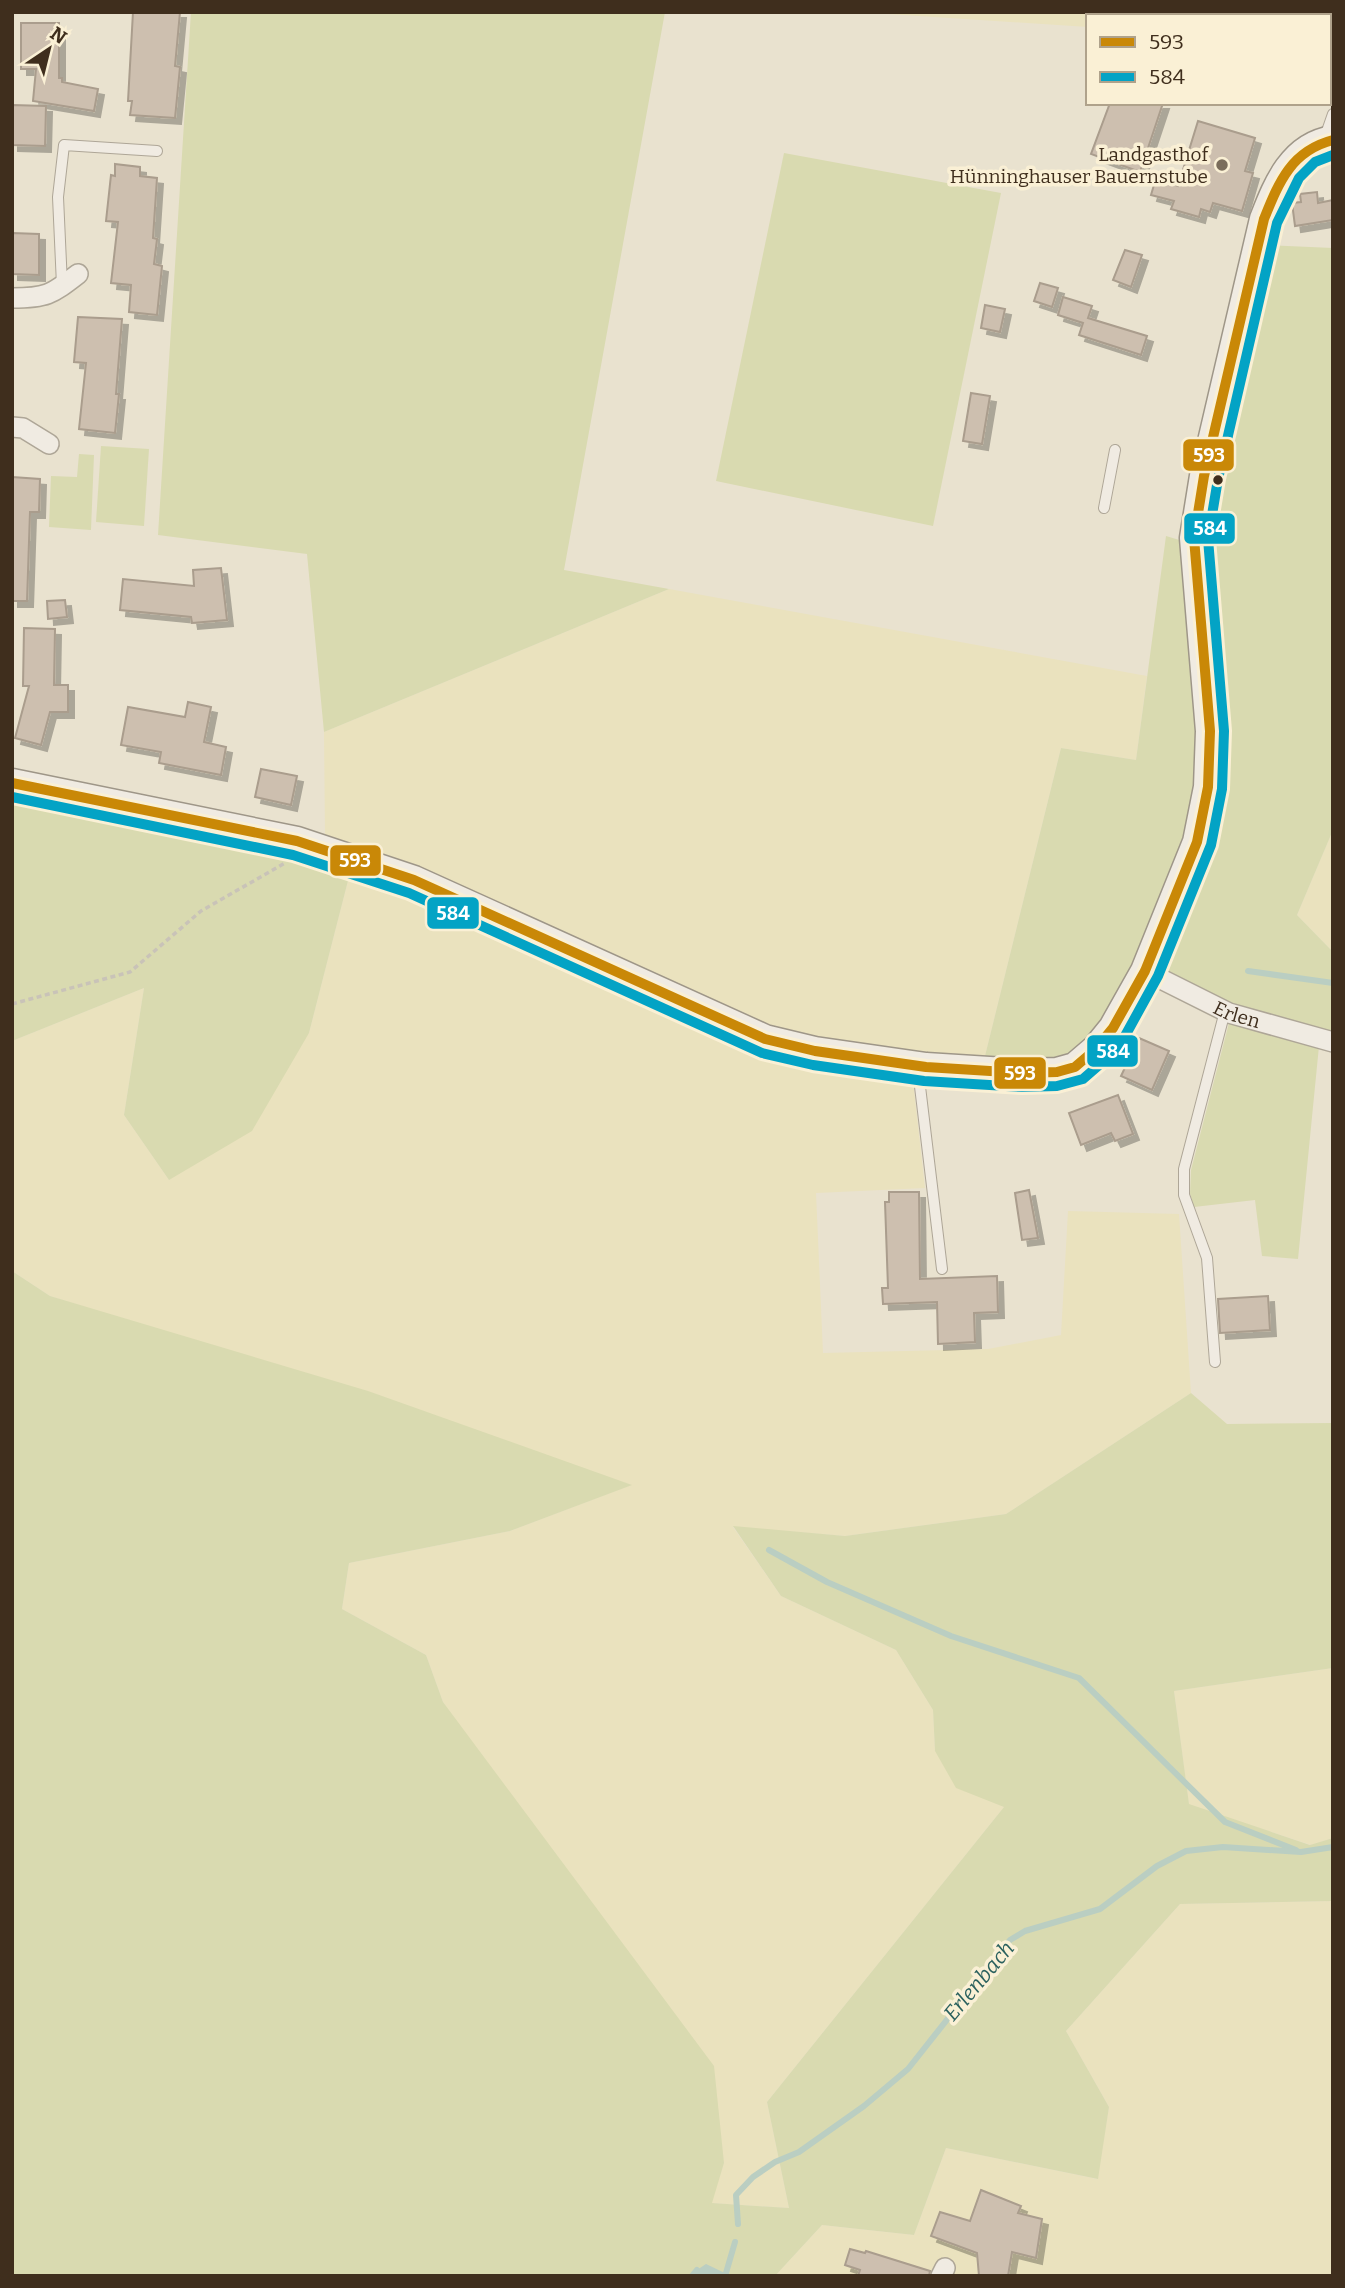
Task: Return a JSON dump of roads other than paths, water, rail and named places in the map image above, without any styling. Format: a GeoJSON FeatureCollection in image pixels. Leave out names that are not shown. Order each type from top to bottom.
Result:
{"type":"FeatureCollection","features":[{"type":"Feature","properties":{"kind":"street"},"geometry":{"type":"LineString","coordinates":[[12,783],[297,842],[414,880],[765,1039],[816,1051],[918,1066],[1023,1073],[1057,1072],[1076,1067],[1114,1028],[1145,971],[1197,842],[1208,788],[1210,731],[1194,538],[1204,476],[1264,219],[1280,179],[1294,161],[1310,147],[1328,140]]}},
{"type":"Feature","properties":{"kind":"street"},"geometry":{"type":"LineString","coordinates":[[12,298],[41,298],[78,274]]}},
{"type":"Feature","properties":{"kind":"street"},"geometry":{"type":"LineString","coordinates":[[12,428],[23,428],[49,443]]}},
{"type":"Feature","properties":{"kind":"street","name":"Erlen"},"geometry":{"type":"LineString","coordinates":[[1145,971],[1225,1011],[1333,1042]]}},
{"type":"Feature","properties":{"kind":"lane"},"geometry":{"type":"LineString","coordinates":[[1328,140],[1333,114]]}},
{"type":"Feature","properties":{"kind":"lane"},"geometry":{"type":"LineString","coordinates":[[62,286],[58,197],[64,145],[157,151]]}},
{"type":"Feature","properties":{"kind":"lane"},"geometry":{"type":"LineString","coordinates":[[1104,508],[1115,450]]}},
{"type":"Feature","properties":{"kind":"lane"},"geometry":{"type":"LineString","coordinates":[[1215,1362],[1207,1258],[1184,1195],[1184,1168],[1225,1011]]}},
{"type":"Feature","properties":{"kind":"lane"},"geometry":{"type":"LineString","coordinates":[[918,1066],[942,1269]]}},
{"type":"Feature","properties":{"kind":"waterway"},"geometry":{"type":"LineString","coordinates":[[1248,971],[1333,983]]}},
{"type":"Feature","properties":{"kind":"waterway"},"geometry":{"type":"LineString","coordinates":[[769,1550],[827,1582],[951,1636],[1079,1678],[1225,1822],[1296,1850]]}},
{"type":"Feature","properties":{"kind":"waterway","name":"Erlenbach"},"geometry":{"type":"LineString","coordinates":[[738,2224],[736,2195],[753,2177],[775,2162],[799,2152],[864,2106],[908,2069],[1010,1940],[1025,1931],[1100,1909],[1157,1866],[1186,1851],[1223,1847],[1301,1852],[1333,1847]]}},
{"type":"Feature","properties":{"kind":"waterway","name":"Erlenbach"},"geometry":{"type":"LineString","coordinates":[[726,2273],[735,2242]]}},
{"type":"Feature","properties":{"kind":"waterway"},"geometry":{"type":"LineString","coordinates":[[692,2276],[697,2270]]}},
{"type":"Feature","properties":{"kind":"place","name":"Landgasthof Hünninghauser Bauernstube"},"geometry":{"type":"Point","coordinates":[1222,165]}}]}
